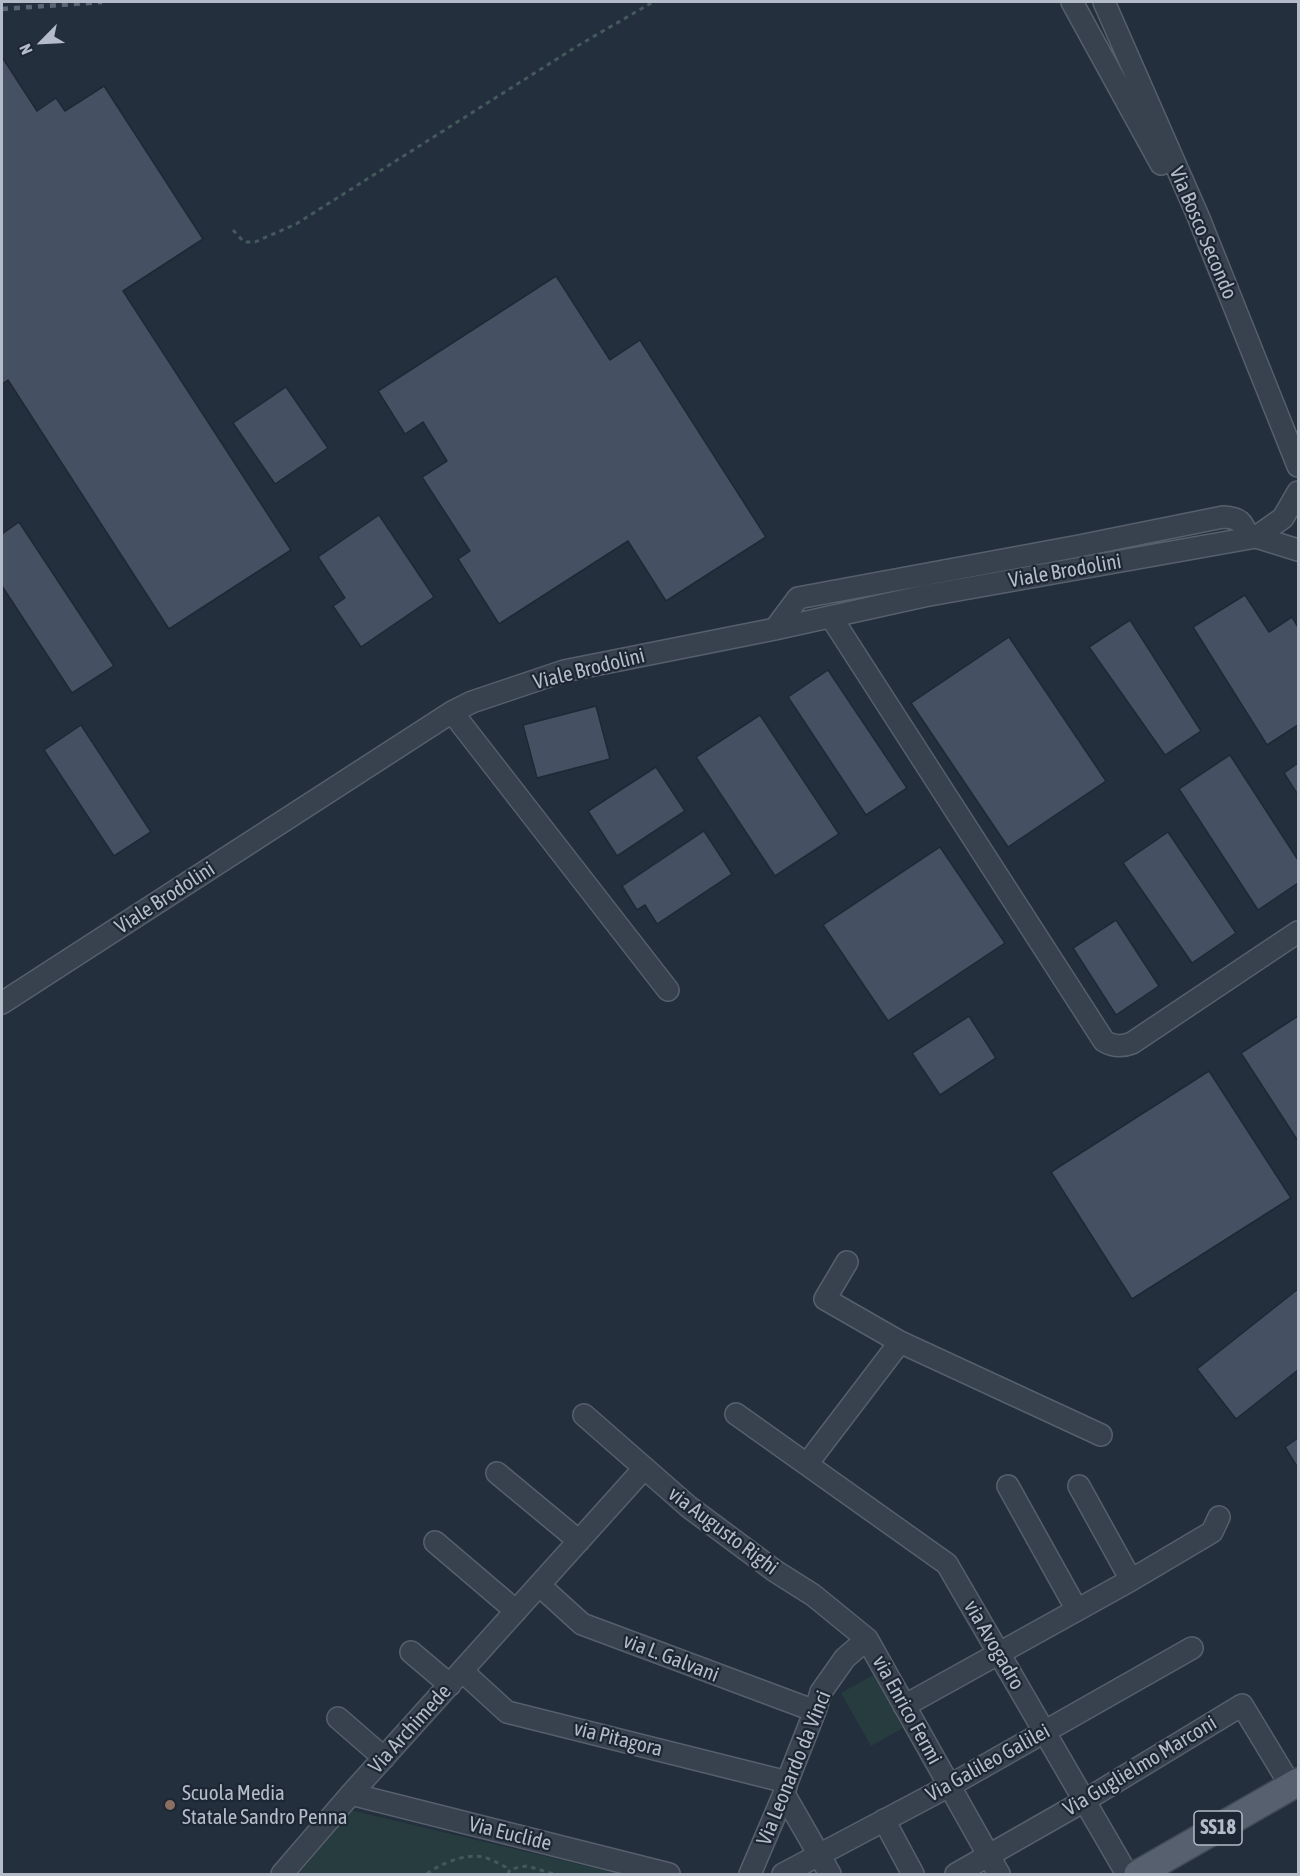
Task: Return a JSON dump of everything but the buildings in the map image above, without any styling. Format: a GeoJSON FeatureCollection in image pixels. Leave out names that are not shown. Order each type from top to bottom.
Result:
{"type":"FeatureCollection","features":[{"type":"Feature","properties":{"kind":"main road","name":"SS18"},"geometry":{"type":"LineString","coordinates":[[1138,1875],[1295,1784]]}},
{"type":"Feature","properties":{"kind":"street"},"geometry":{"type":"LineString","coordinates":[[1072,2],[1144,131],[1178,199],[1185,208],[1198,216]]}},
{"type":"Feature","properties":{"kind":"street","name":"Via Bosco Secondo"},"geometry":{"type":"LineString","coordinates":[[1104,2],[1198,216],[1299,466]]}},
{"type":"Feature","properties":{"kind":"street"},"geometry":{"type":"LineString","coordinates":[[1253,538],[1291,519],[1299,492]]}},
{"type":"Feature","properties":{"kind":"street"},"geometry":{"type":"LineString","coordinates":[[775,629],[798,597],[1223,517],[1236,518],[1253,538],[1297,547]]}},
{"type":"Feature","properties":{"kind":"street","name":"Viale Brodolini"},"geometry":{"type":"LineString","coordinates":[[2,1003],[452,712],[472,702],[564,671],[775,629],[924,596],[1253,538]]}},
{"type":"Feature","properties":{"kind":"street"},"geometry":{"type":"LineString","coordinates":[[831,617],[1104,1041],[1118,1046],[1132,1043],[1299,932]]}},
{"type":"Feature","properties":{"kind":"street"},"geometry":{"type":"LineString","coordinates":[[452,712],[669,990]]}},
{"type":"Feature","properties":{"kind":"street"},"geometry":{"type":"LineString","coordinates":[[847,1262],[825,1299],[900,1342],[1101,1435]]}},
{"type":"Feature","properties":{"kind":"street"},"geometry":{"type":"LineString","coordinates":[[807,1464],[900,1342]]}},
{"type":"Feature","properties":{"kind":"street","name":"via Avogadro"},"geometry":{"type":"LineString","coordinates":[[736,1414],[947,1564],[1127,1875]]}},
{"type":"Feature","properties":{"kind":"street","name":"via Augusto Righi"},"geometry":{"type":"LineString","coordinates":[[584,1415],[689,1507],[775,1571],[813,1595],[867,1639]]}},
{"type":"Feature","properties":{"kind":"street","name":"Via Archimede"},"geometry":{"type":"LineString","coordinates":[[282,1875],[351,1794],[645,1470]]}},
{"type":"Feature","properties":{"kind":"street"},"geometry":{"type":"LineString","coordinates":[[497,1473],[579,1541]]}},
{"type":"Feature","properties":{"kind":"street"},"geometry":{"type":"LineString","coordinates":[[1008,1486],[1077,1610]]}},
{"type":"Feature","properties":{"kind":"street"},"geometry":{"type":"LineString","coordinates":[[1079,1486],[1131,1580]]}},
{"type":"Feature","properties":{"kind":"street"},"geometry":{"type":"LineString","coordinates":[[904,1706],[1131,1580],[1212,1532],[1219,1517]]}},
{"type":"Feature","properties":{"kind":"street"},"geometry":{"type":"LineString","coordinates":[[435,1542],[516,1611]]}},
{"type":"Feature","properties":{"kind":"street","name":"via L. Galvani"},"geometry":{"type":"LineString","coordinates":[[539,1585],[582,1624],[815,1711]]}},
{"type":"Feature","properties":{"kind":"street","name":"via Enrico Fermi"},"geometry":{"type":"LineString","coordinates":[[867,1639],[999,1875]]}},
{"type":"Feature","properties":{"kind":"street","name":"Via Leonardo da Vinci"},"geometry":{"type":"LineString","coordinates":[[750,1875],[786,1788],[821,1692],[845,1658],[867,1639]]}},
{"type":"Feature","properties":{"kind":"street","name":"Via Galileo Galilei"},"geometry":{"type":"LineString","coordinates":[[783,1875],[949,1786],[1192,1648]]}},
{"type":"Feature","properties":{"kind":"street","name":"via Pitagora"},"geometry":{"type":"LineString","coordinates":[[411,1652],[456,1678],[507,1712],[786,1788]]}},
{"type":"Feature","properties":{"kind":"street","name":"Via Guglielmo Marconi"},"geometry":{"type":"LineString","coordinates":[[956,1875],[1242,1705],[1295,1784]]}},
{"type":"Feature","properties":{"kind":"street"},"geometry":{"type":"LineString","coordinates":[[338,1718],[384,1758]]}},
{"type":"Feature","properties":{"kind":"street"},"geometry":{"type":"LineString","coordinates":[[786,1788],[830,1875]]}},
{"type":"Feature","properties":{"kind":"street","name":"Via Euclide"},"geometry":{"type":"LineString","coordinates":[[351,1794],[669,1875]]}},
{"type":"Feature","properties":{"kind":"street"},"geometry":{"type":"LineString","coordinates":[[884,1820],[913,1875]]}},
{"type":"Feature","properties":{"kind":"path"},"geometry":{"type":"LineString","coordinates":[[233,230],[244,242],[255,242],[296,224],[579,45],[653,2]]}},
{"type":"Feature","properties":{"kind":"path"},"geometry":{"type":"LineString","coordinates":[[427,1875],[451,1862],[467,1857],[482,1856],[510,1869],[527,1866],[554,1875]]}},
{"type":"Feature","properties":{"kind":"path"},"geometry":{"type":"LineString","coordinates":[[507,1875],[510,1869]]}},
{"type":"Feature","properties":{"kind":"green space"},"geometry":{"type":"Polygon","coordinates":[[[873,1675],[903,1728],[871,1746],[841,1693],[873,1675]]]}},
{"type":"Feature","properties":{"kind":"green space"},"geometry":{"type":"Polygon","coordinates":[[[350,1810],[620,1874],[299,1874],[350,1810]]]}},
{"type":"Feature","properties":{"kind":"railway"},"geometry":{"type":"LineString","coordinates":[[2,9],[102,2]]}},
{"type":"Feature","properties":{"kind":"place","name":"Scuola Media Statale Sandro Penna"},"geometry":{"type":"Point","coordinates":[170,1805]}}]}
